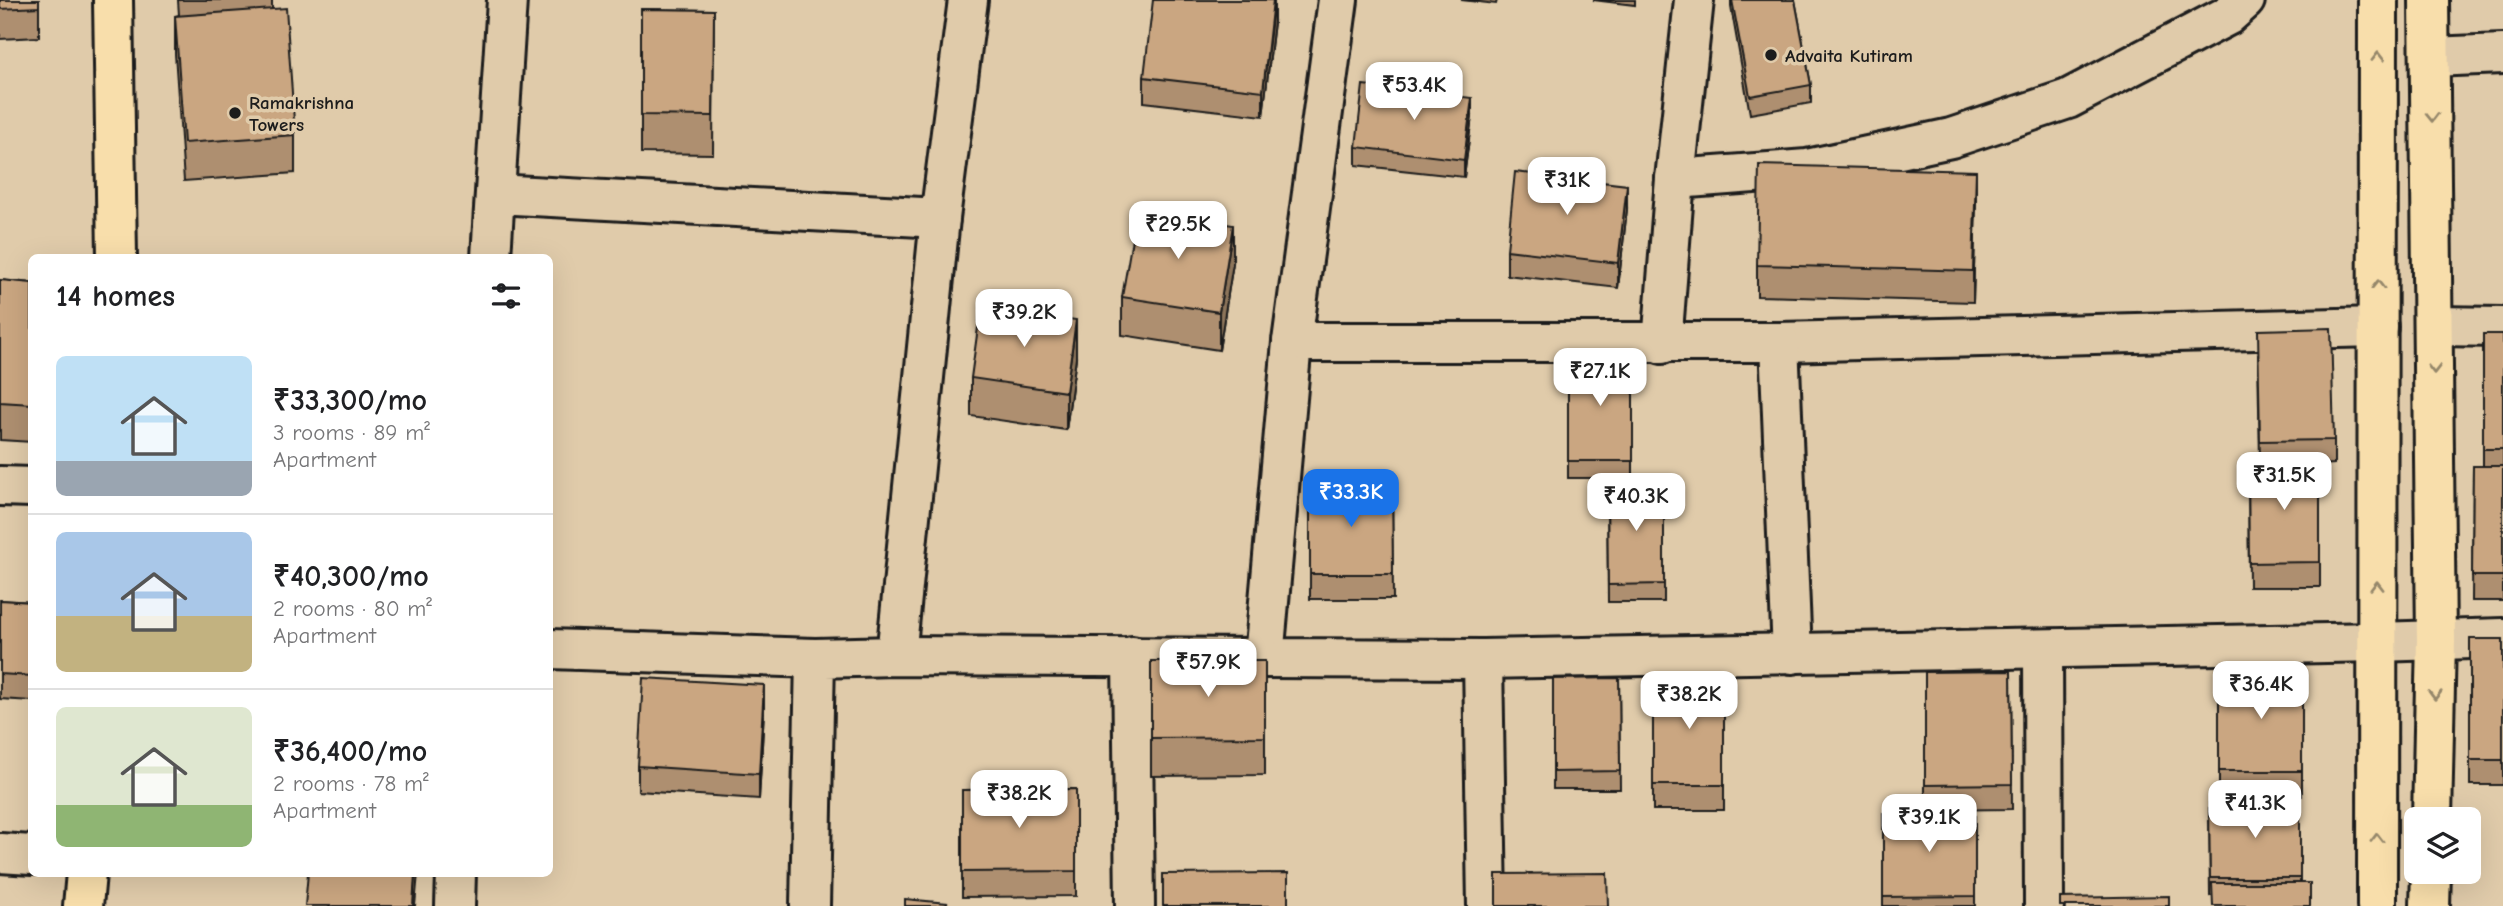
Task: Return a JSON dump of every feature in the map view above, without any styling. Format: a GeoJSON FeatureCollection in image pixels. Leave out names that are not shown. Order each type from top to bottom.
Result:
{"type":"FeatureCollection","features":[{"type":"Feature","properties":{"kind":"main road"},"geometry":{"type":"LineString","coordinates":[[113,0],[117,254]]}},
{"type":"Feature","properties":{"kind":"main road"},"geometry":{"type":"LineString","coordinates":[[2377,906],[2378,0]]}},
{"type":"Feature","properties":{"kind":"main road"},"geometry":{"type":"LineString","coordinates":[[2430,0],[2436,640],[2432,807]]}},
{"type":"Feature","properties":{"kind":"main road"},"geometry":{"type":"LineString","coordinates":[[83,906],[86,877]]}},
{"type":"Feature","properties":{"kind":"main road"},"geometry":{"type":"LineString","coordinates":[[2430,906],[2431,884]]}},
{"type":"Feature","properties":{"kind":"street"},"geometry":{"type":"LineString","coordinates":[[491,254],[507,0]]}},
{"type":"Feature","properties":{"kind":"street"},"geometry":{"type":"LineString","coordinates":[[896,656],[940,218],[968,0]]}},
{"type":"Feature","properties":{"kind":"street"},"geometry":{"type":"LineString","coordinates":[[1265,658],[1292,342],[1338,0]]}},
{"type":"Feature","properties":{"kind":"street"},"geometry":{"type":"LineString","coordinates":[[1662,344],[1675,179],[1694,0]]}},
{"type":"Feature","properties":{"kind":"street"},"geometry":{"type":"LineString","coordinates":[[1675,179],[1807,169],[1951,138],[2068,99],[2227,16],[2245,0]]}},
{"type":"Feature","properties":{"kind":"street"},"geometry":{"type":"LineString","coordinates":[[2431,57],[2503,54]]}},
{"type":"Feature","properties":{"kind":"street"},"geometry":{"type":"LineString","coordinates":[[496,194],[940,218]]}},
{"type":"Feature","properties":{"kind":"street"},"geometry":{"type":"LineString","coordinates":[[2434,326],[2503,327]]}},
{"type":"Feature","properties":{"kind":"street"},"geometry":{"type":"LineString","coordinates":[[1292,342],[1662,344],[2378,327]]}},
{"type":"Feature","properties":{"kind":"street"},"geometry":{"type":"LineString","coordinates":[[1779,342],[1792,654]]}},
{"type":"Feature","properties":{"kind":"street"},"geometry":{"type":"LineString","coordinates":[[0,485],[28,487]]}},
{"type":"Feature","properties":{"kind":"street"},"geometry":{"type":"LineString","coordinates":[[553,649],[815,658],[1132,656],[1483,659],[2503,638]]}},
{"type":"Feature","properties":{"kind":"street"},"geometry":{"type":"LineString","coordinates":[[2043,649],[2044,906]]}},
{"type":"Feature","properties":{"kind":"street"},"geometry":{"type":"LineString","coordinates":[[1132,656],[1135,906]]}},
{"type":"Feature","properties":{"kind":"street"},"geometry":{"type":"LineString","coordinates":[[810,906],[815,658]]}},
{"type":"Feature","properties":{"kind":"street"},"geometry":{"type":"LineString","coordinates":[[1483,659],[1487,906]]}},
{"type":"Feature","properties":{"kind":"street"},"geometry":{"type":"LineString","coordinates":[[0,853],[28,855]]}},
{"type":"Feature","properties":{"kind":"street"},"geometry":{"type":"LineString","coordinates":[[454,906],[456,877]]}},
{"type":"Feature","properties":{"kind":"building"},"geometry":{"type":"Polygon","coordinates":[[[0,0],[39,0],[39,7],[0,9],[0,0]]]}},
{"type":"Feature","properties":{"kind":"building"},"geometry":{"type":"Polygon","coordinates":[[[1153,0],[1273,0],[1263,91],[1144,77],[1153,0]]]}},
{"type":"Feature","properties":{"kind":"building","name":"Advaita Kutiram"},"geometry":{"type":"Polygon","coordinates":[[[1732,0],[1795,0],[1811,85],[1750,96],[1732,0]]]}},
{"type":"Feature","properties":{"kind":"building","name":"Ramakrishna Towers"},"geometry":{"type":"Polygon","coordinates":[[[286,8],[295,135],[184,143],[175,16],[286,8]]]}},
{"type":"Feature","properties":{"kind":"building"},"geometry":{"type":"Polygon","coordinates":[[[641,9],[714,10],[713,116],[641,115],[641,9]]]}},
{"type":"Feature","properties":{"kind":"building"},"geometry":{"type":"Polygon","coordinates":[[[1363,85],[1472,98],[1464,160],[1356,147],[1363,85]]]}},
{"type":"Feature","properties":{"kind":"building"},"geometry":{"type":"Polygon","coordinates":[[[1759,165],[1976,171],[1973,271],[1757,265],[1759,165]]]}},
{"type":"Feature","properties":{"kind":"building"},"geometry":{"type":"Polygon","coordinates":[[[1515,172],[1627,185],[1618,263],[1507,250],[1515,172]]]}},
{"type":"Feature","properties":{"kind":"building"},"geometry":{"type":"Polygon","coordinates":[[[1137,210],[1233,225],[1219,312],[1122,297],[1137,210]]]}},
{"type":"Feature","properties":{"kind":"building"},"geometry":{"type":"Polygon","coordinates":[[[0,280],[28,283],[28,404],[0,402],[0,280]]]}},
{"type":"Feature","properties":{"kind":"building"},"geometry":{"type":"Polygon","coordinates":[[[981,306],[1076,320],[1066,392],[971,378],[981,306]]]}},
{"type":"Feature","properties":{"kind":"building"},"geometry":{"type":"Polygon","coordinates":[[[2331,328],[2334,440],[2260,441],[2258,330],[2331,328]]]}},
{"type":"Feature","properties":{"kind":"building"},"geometry":{"type":"Polygon","coordinates":[[[2483,334],[2503,334],[2503,449],[2483,449],[2483,334]]]}},
{"type":"Feature","properties":{"kind":"building"},"geometry":{"type":"Polygon","coordinates":[[[1568,355],[1633,355],[1633,461],[1568,461],[1568,355]]]}},
{"type":"Feature","properties":{"kind":"building"},"geometry":{"type":"Polygon","coordinates":[[[2248,462],[2320,462],[2320,562],[2249,563],[2248,462]]]}},
{"type":"Feature","properties":{"kind":"building"},"geometry":{"type":"Polygon","coordinates":[[[2473,466],[2503,466],[2503,576],[2472,576],[2473,466]]]}},
{"type":"Feature","properties":{"kind":"building"},"geometry":{"type":"Polygon","coordinates":[[[1664,481],[1664,584],[1608,585],[1607,482],[1664,481]]]}},
{"type":"Feature","properties":{"kind":"building"},"geometry":{"type":"Polygon","coordinates":[[[1310,483],[1392,483],[1393,574],[1310,574],[1310,483]]]}},
{"type":"Feature","properties":{"kind":"building"},"geometry":{"type":"Polygon","coordinates":[[[0,600],[28,602],[28,676],[0,674],[0,600]]]}},
{"type":"Feature","properties":{"kind":"building"},"geometry":{"type":"Polygon","coordinates":[[[2470,639],[2503,639],[2503,760],[2470,760],[2470,639]]]}},
{"type":"Feature","properties":{"kind":"building"},"geometry":{"type":"Polygon","coordinates":[[[1151,661],[1265,661],[1265,737],[1151,738],[1151,661]]]}},
{"type":"Feature","properties":{"kind":"building"},"geometry":{"type":"Polygon","coordinates":[[[2011,671],[2012,784],[1925,785],[1925,672],[2011,671]]]}},
{"type":"Feature","properties":{"kind":"building"},"geometry":{"type":"Polygon","coordinates":[[[2302,671],[2302,771],[2219,771],[2219,672],[2302,671]]]}},
{"type":"Feature","properties":{"kind":"building"},"geometry":{"type":"Polygon","coordinates":[[[1724,677],[1724,785],[1653,785],[1653,678],[1724,677]]]}},
{"type":"Feature","properties":{"kind":"building"},"geometry":{"type":"Polygon","coordinates":[[[643,678],[764,685],[759,774],[638,766],[643,678]]]}},
{"type":"Feature","properties":{"kind":"building"},"geometry":{"type":"Polygon","coordinates":[[[1619,678],[1620,771],[1553,772],[1553,679],[1619,678]]]}},
{"type":"Feature","properties":{"kind":"building"},"geometry":{"type":"Polygon","coordinates":[[[1076,789],[1076,871],[962,872],[962,790],[1076,789]]]}},
{"type":"Feature","properties":{"kind":"building"},"geometry":{"type":"Polygon","coordinates":[[[2300,802],[2300,878],[2210,878],[2209,803],[2300,802]]]}},
{"type":"Feature","properties":{"kind":"building"},"geometry":{"type":"Polygon","coordinates":[[[1975,812],[1975,896],[1883,897],[1883,813],[1975,812]]]}},
{"type":"Feature","properties":{"kind":"building"},"geometry":{"type":"Polygon","coordinates":[[[1288,873],[1288,906],[1163,906],[1163,874],[1288,873]]]}},
{"type":"Feature","properties":{"kind":"building"},"geometry":{"type":"Polygon","coordinates":[[[1607,873],[1608,906],[1496,906],[1496,874],[1607,873]]]}},
{"type":"Feature","properties":{"kind":"building"},"geometry":{"type":"Polygon","coordinates":[[[308,877],[415,877],[413,906],[305,906],[308,877]]]}},
{"type":"Feature","properties":{"kind":"building"},"geometry":{"type":"Polygon","coordinates":[[[2212,883],[2310,883],[2310,906],[2213,906],[2212,883]]]}},
{"type":"Feature","properties":{"kind":"building"},"geometry":{"type":"Polygon","coordinates":[[[2169,896],[2169,906],[2060,906],[2060,898],[2169,896]]]}},
{"type":"Feature","properties":{"kind":"building"},"geometry":{"type":"Polygon","coordinates":[[[905,899],[947,903],[946,906],[905,906],[905,899]]]}},
{"type":"Feature","properties":{"kind":"place","name":"Advaita Kutiram"},"geometry":{"type":"Point","coordinates":[1771,55]}},
{"type":"Feature","properties":{"kind":"place","name":"Ramakrishna Towers"},"geometry":{"type":"Point","coordinates":[235,113]}}]}
